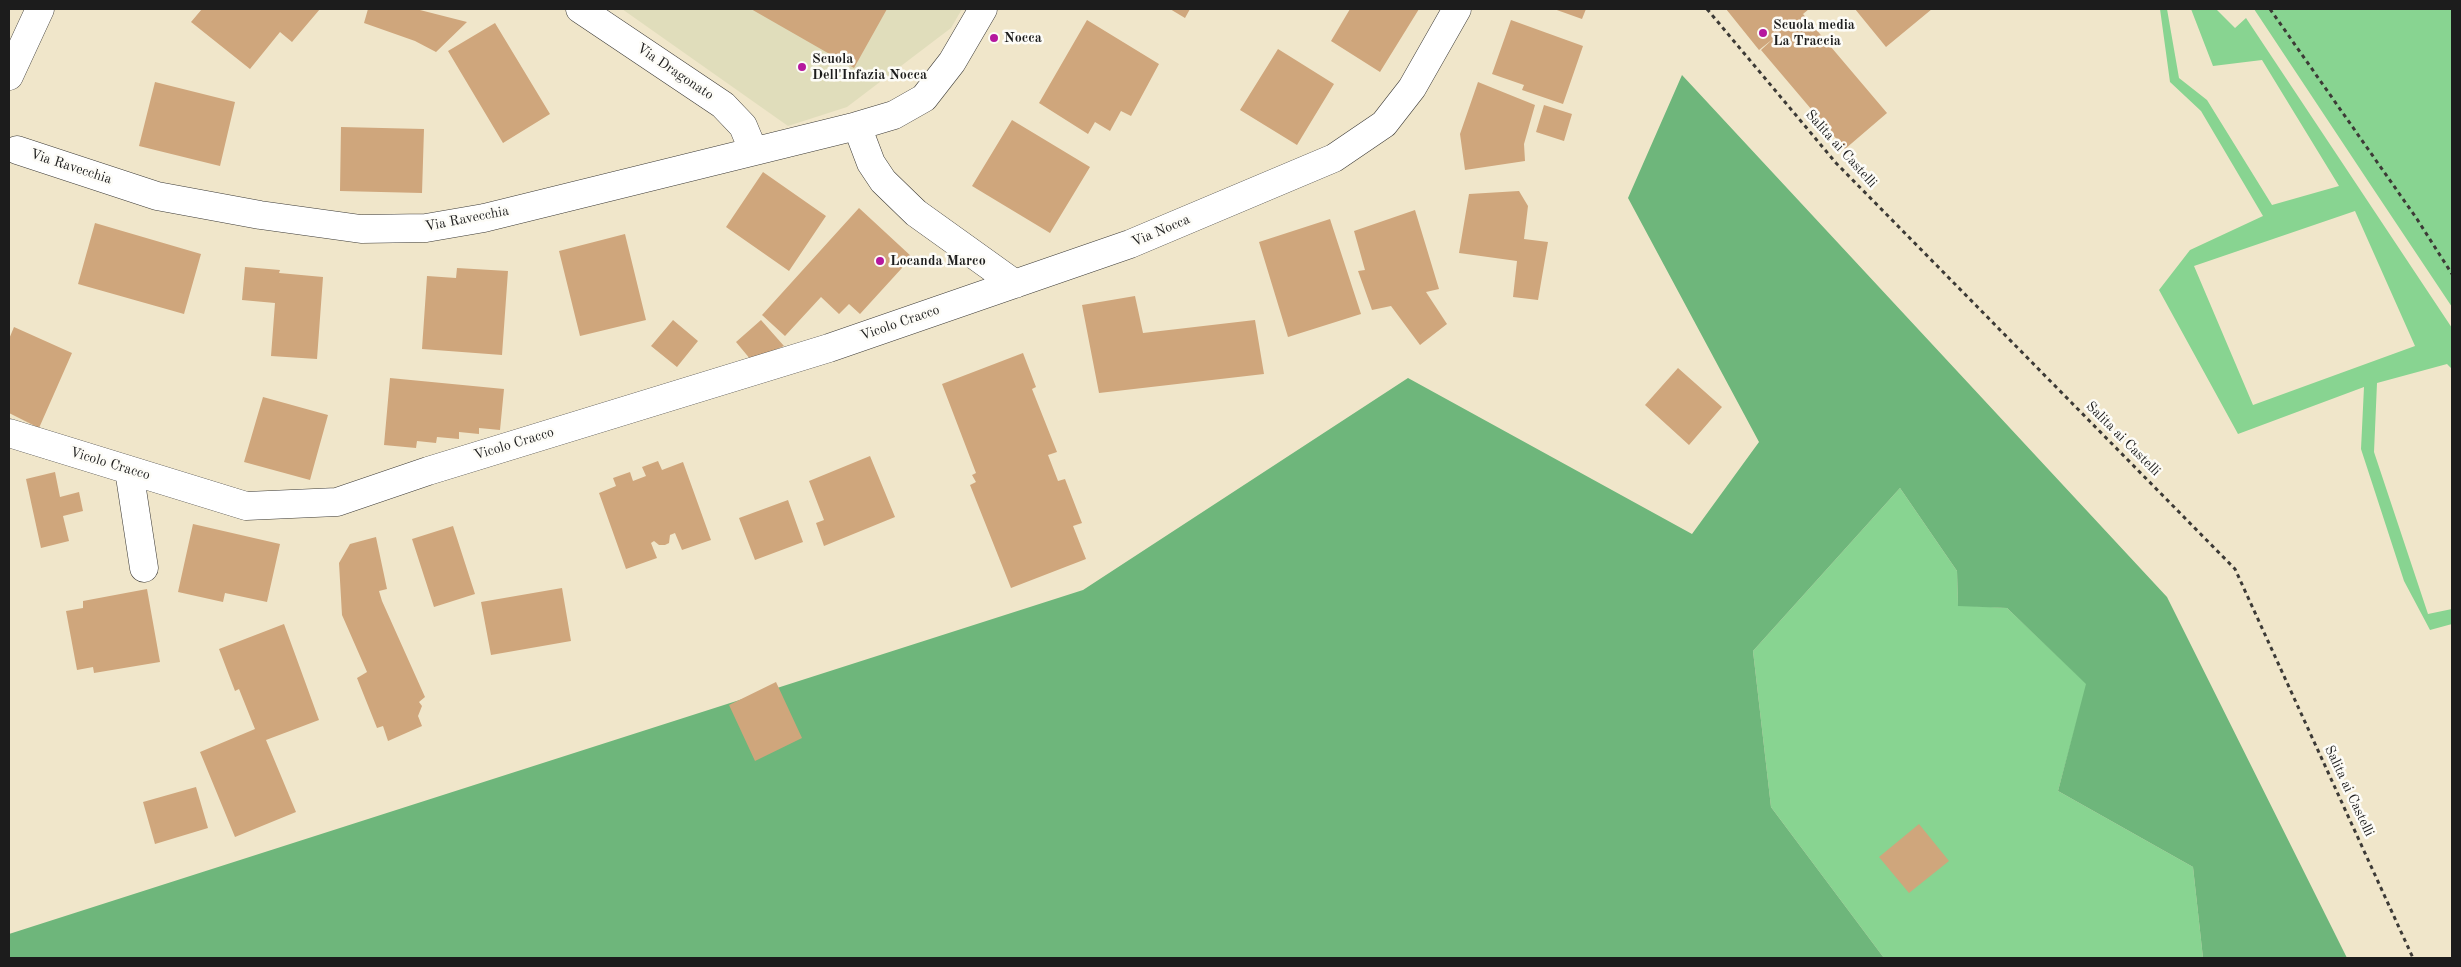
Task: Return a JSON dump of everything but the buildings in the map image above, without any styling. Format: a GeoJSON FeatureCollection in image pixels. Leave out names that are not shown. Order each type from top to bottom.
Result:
{"type":"FeatureCollection","features":[{"type":"Feature","properties":{"kind":"street"},"geometry":{"type":"LineString","coordinates":[[9,76],[40,9]]}},
{"type":"Feature","properties":{"kind":"street","name":"Via Dragonato"},"geometry":{"type":"LineString","coordinates":[[580,9],[724,105],[748,134],[753,150]]}},
{"type":"Feature","properties":{"kind":"street","name":"Via Ravecchia"},"geometry":{"type":"LineString","coordinates":[[17,150],[157,196],[260,216],[361,229],[426,228],[484,218],[753,150],[858,126],[894,115],[924,98],[952,62],[983,9]]}},
{"type":"Feature","properties":{"kind":"street","name":"Via Nocca"},"geometry":{"type":"LineString","coordinates":[[1015,284],[1130,244],[1334,158],[1384,124],[1412,88],[1457,9]]}},
{"type":"Feature","properties":{"kind":"street"},"geometry":{"type":"LineString","coordinates":[[858,126],[871,163],[883,181],[916,213],[1015,284]]}},
{"type":"Feature","properties":{"kind":"street","name":"Vicolo Cracco"},"geometry":{"type":"LineString","coordinates":[[9,433],[246,506],[337,502],[437,468],[828,348],[1015,284]]}},
{"type":"Feature","properties":{"kind":"street"},"geometry":{"type":"LineString","coordinates":[[129,470],[144,568]]}},
{"type":"Feature","properties":{"kind":"path","name":"Salita ai Castelli"},"geometry":{"type":"LineString","coordinates":[[1707,9],[1836,163],[2234,569],[2413,958]]}},
{"type":"Feature","properties":{"kind":"path"},"geometry":{"type":"LineString","coordinates":[[2270,9],[2417,219],[2452,274]]}},
{"type":"Feature","properties":{"kind":"shaded area","name":"Scuola Dell'Infazia Nocca"},"geometry":{"type":"Polygon","coordinates":[[[622,9],[962,9],[951,28],[847,107],[788,126],[622,9]]]}},
{"type":"Feature","properties":{"kind":"green space"},"geometry":{"type":"Polygon","coordinates":[[[2160,9],[2167,9],[2179,78],[2207,100],[2272,205],[2339,186],[2262,60],[2213,66],[2191,9],[2216,9],[2235,28],[2246,18],[2452,328],[2452,369],[2447,364],[2377,383],[2374,452],[2428,614],[2452,609],[2452,624],[2430,630],[2404,581],[2361,449],[2364,387],[2238,434],[2159,290],[2190,250],[2263,216],[2201,111],[2170,82],[2160,9]],[[2355,211],[2194,266],[2253,405],[2415,346],[2355,211]]]}},
{"type":"Feature","properties":{"kind":"green space"},"geometry":{"type":"Polygon","coordinates":[[[2254,9],[2452,9],[2452,307],[2368,181],[2254,9]]]}},
{"type":"Feature","properties":{"kind":"green space"},"geometry":{"type":"Polygon","coordinates":[[[1682,75],[2167,597],[2347,958],[2203,958],[2193,867],[2058,791],[2086,684],[2007,608],[1958,606],[1957,571],[1900,488],[1753,651],[1771,807],[1884,958],[9,958],[9,934],[1083,590],[1408,378],[1692,534],[1759,442],[1628,198],[1682,75]]]}},
{"type":"Feature","properties":{"kind":"green space"},"geometry":{"type":"Polygon","coordinates":[[[1900,488],[1957,571],[1958,605],[2007,608],[2087,684],[2058,791],[2193,867],[2203,958],[1884,958],[1771,807],[1753,651],[1900,488]]]}},
{"type":"Feature","properties":{"kind":"place","name":"Scuola media La Traccia"},"geometry":{"type":"Point","coordinates":[1763,33]}},
{"type":"Feature","properties":{"kind":"place","name":"Nocca"},"geometry":{"type":"Point","coordinates":[994,38]}},
{"type":"Feature","properties":{"kind":"place","name":"Scuola Dell'Infazia Nocca"},"geometry":{"type":"Point","coordinates":[802,67]}},
{"type":"Feature","properties":{"kind":"place","name":"Locanda Marco"},"geometry":{"type":"Point","coordinates":[880,261]}}]}
